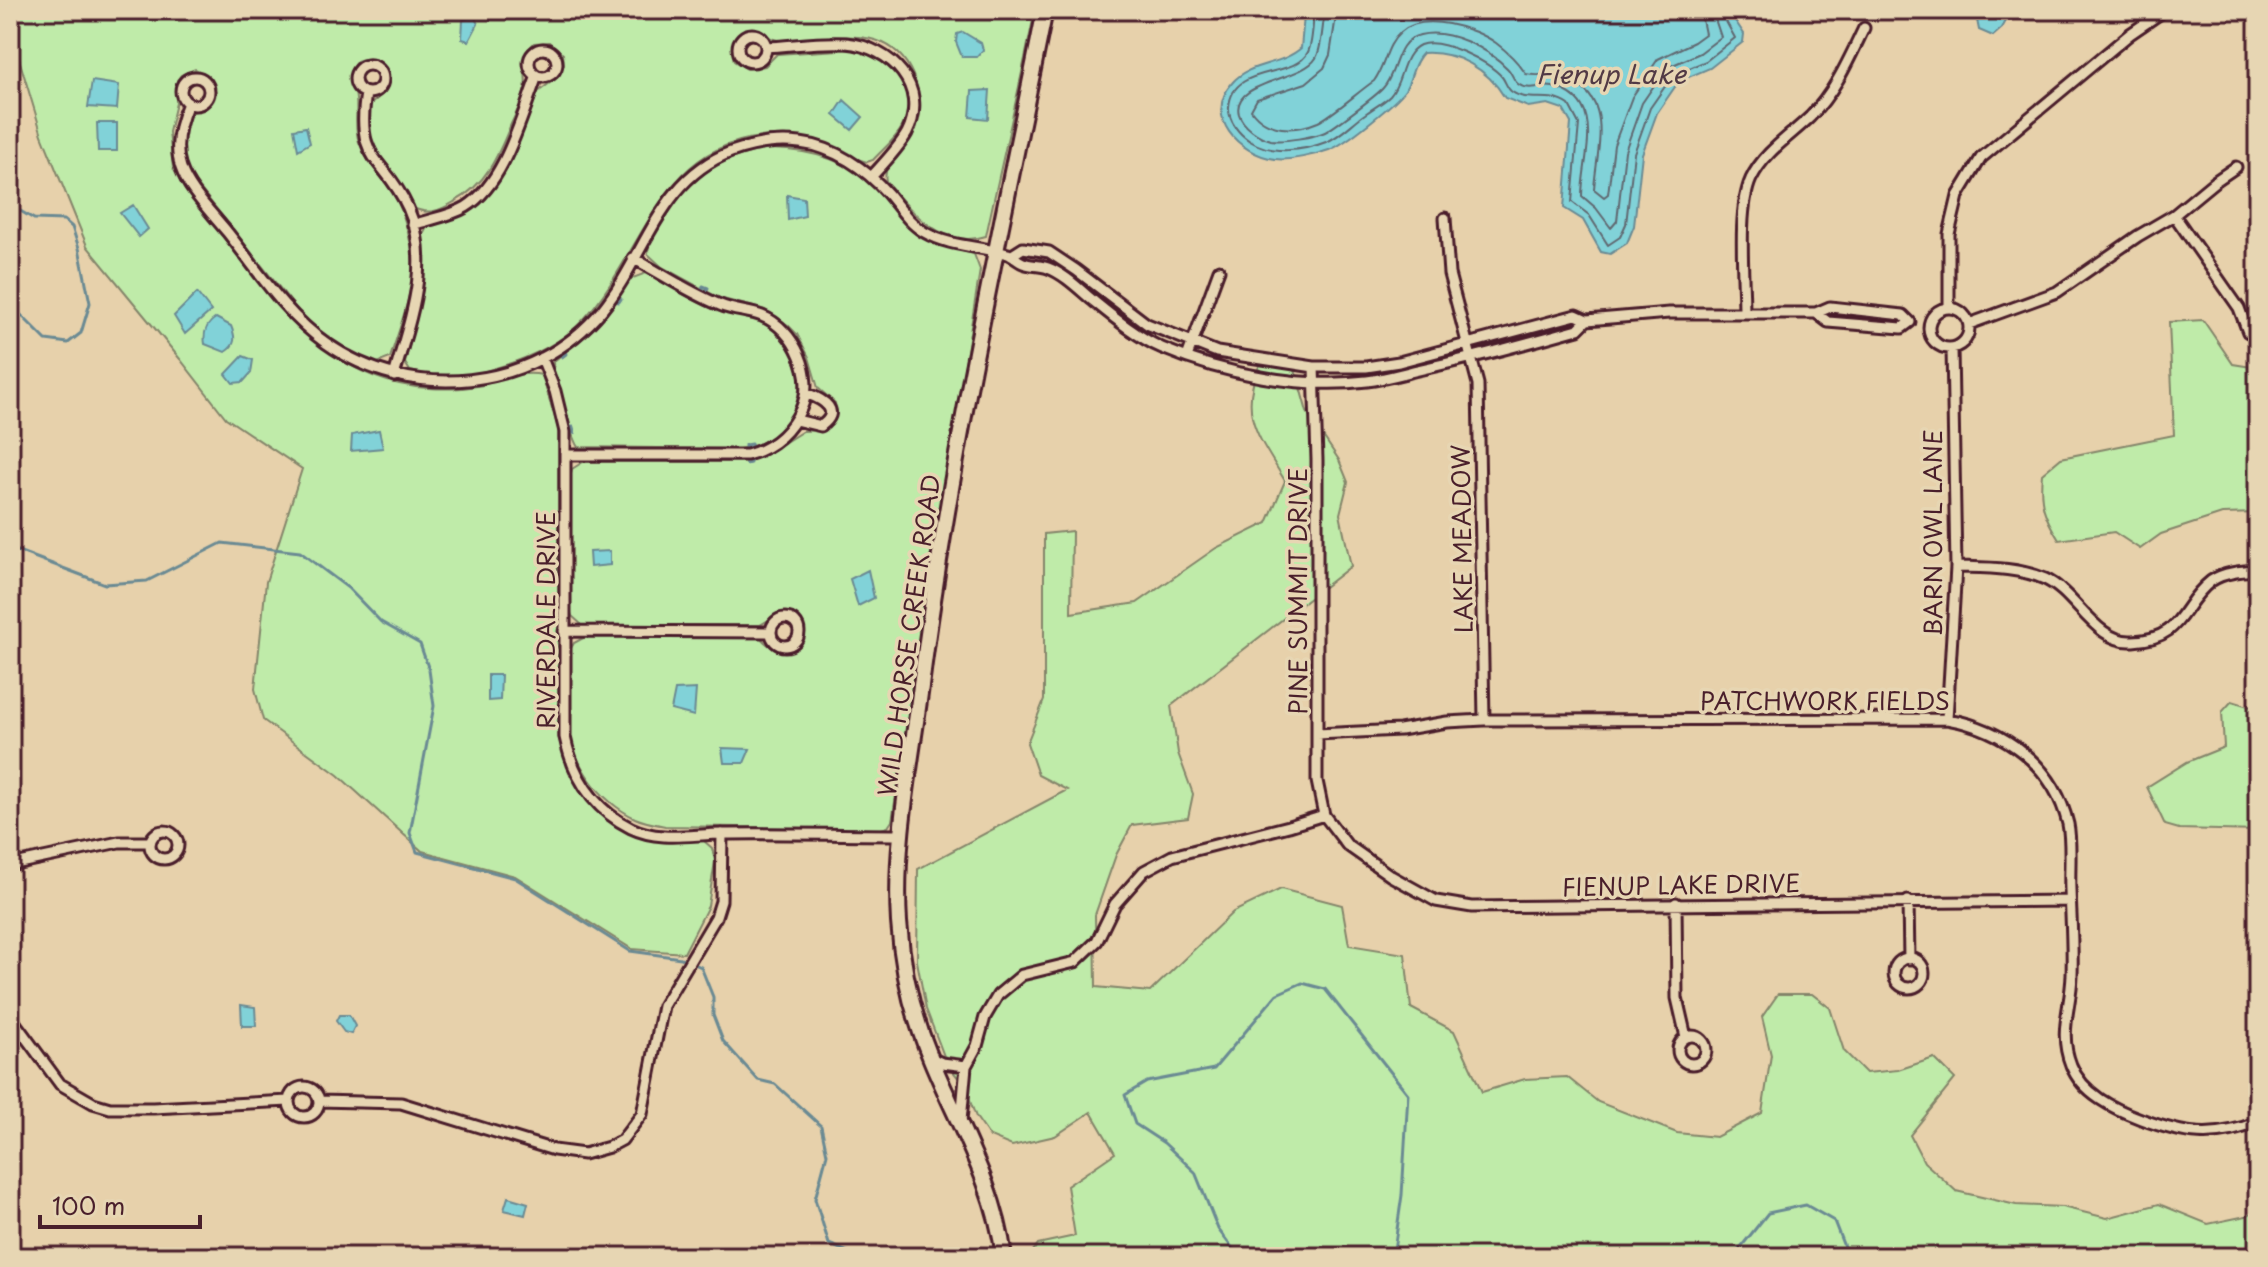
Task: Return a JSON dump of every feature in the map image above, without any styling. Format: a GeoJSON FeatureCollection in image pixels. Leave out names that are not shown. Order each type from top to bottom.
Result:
{"type":"FeatureCollection","features":[{"type":"Feature","properties":{"kind":"main road","name":"WILD HORSE CREEK ROAD"},"geometry":{"type":"LineString","coordinates":[[1004,1250],[984,1175],[930,1058],[915,1014],[904,968],[898,880],[938,555],[1005,254],[1045,10]]}},
{"type":"Feature","properties":{"kind":"street"},"geometry":{"type":"LineString","coordinates":[[1949,307],[1949,234],[1958,196],[1981,158],[2130,34],[2165,10]]}},
{"type":"Feature","properties":{"kind":"street"},"geometry":{"type":"LineString","coordinates":[[1744,313],[1744,204],[1751,179],[1770,151],[1811,115],[1837,82],[1864,28]]}},
{"type":"Feature","properties":{"kind":"street"},"geometry":{"type":"LineString","coordinates":[[766,47],[843,43],[877,50],[897,65],[911,85],[914,111],[906,134],[872,176]]}},
{"type":"Feature","properties":{"kind":"street"},"geometry":{"type":"LineString","coordinates":[[413,225],[463,209],[484,192],[501,168],[537,76]]}},
{"type":"Feature","properties":{"kind":"street"},"geometry":{"type":"LineString","coordinates":[[366,93],[363,122],[366,145],[401,196],[413,225],[419,252],[416,294],[394,376]]}},
{"type":"Feature","properties":{"kind":"street"},"geometry":{"type":"LineString","coordinates":[[188,103],[177,138],[178,161],[186,182],[299,321],[348,358],[394,376],[445,382],[469,381],[493,377],[542,358],[572,339],[602,309],[671,196],[689,177],[724,155],[744,147],[774,143],[803,143],[840,156],[872,176],[919,228],[964,246],[1005,254],[1022,263],[1050,269],[1157,346],[1220,369],[1314,383],[1368,381],[1471,358],[1578,329],[1587,320]]}},
{"type":"Feature","properties":{"kind":"street"},"geometry":{"type":"LineString","coordinates":[[1969,324],[2057,292],[2174,215],[2236,167]]}},
{"type":"Feature","properties":{"kind":"street"},"geometry":{"type":"LineString","coordinates":[[2174,215],[2239,308],[2248,332]]}},
{"type":"Feature","properties":{"kind":"street","name":"LAKE MEADOW"},"geometry":{"type":"LineString","coordinates":[[1445,218],[1449,274],[1478,384],[1484,720]]}},
{"type":"Feature","properties":{"kind":"street"},"geometry":{"type":"LineString","coordinates":[[1005,254],[1023,248],[1049,252],[1147,324],[1217,352],[1314,367],[1366,367],[1399,362],[1576,315],[1587,320],[1669,313],[1816,313],[1830,307],[1903,315],[1910,322]]}},
{"type":"Feature","properties":{"kind":"street"},"geometry":{"type":"LineString","coordinates":[[565,455],[747,455],[775,444],[796,420],[808,394],[807,379],[798,352],[774,322],[721,305],[633,258]]}},
{"type":"Feature","properties":{"kind":"street"},"geometry":{"type":"LineString","coordinates":[[1187,357],[1219,270]]}},
{"type":"Feature","properties":{"kind":"street"},"geometry":{"type":"LineString","coordinates":[[1949,307],[1962,312],[1969,324],[1968,337],[1952,348],[1940,346],[1929,330],[1929,323],[1936,312],[1949,307]]}},
{"type":"Feature","properties":{"kind":"street"},"geometry":{"type":"LineString","coordinates":[[1816,313],[1828,322],[1902,328],[1910,322],[1929,323]]}},
{"type":"Feature","properties":{"kind":"street","name":"BARN OWL LANE"},"geometry":{"type":"LineString","coordinates":[[1947,719],[1956,567],[1952,348]]}},
{"type":"Feature","properties":{"kind":"street","name":"RIVERDALE DRIVE"},"geometry":{"type":"LineString","coordinates":[[542,358],[555,391],[565,432],[565,737],[573,770],[582,786],[612,815],[631,828],[665,837],[722,834],[902,835]]}},
{"type":"Feature","properties":{"kind":"street","name":"PINE SUMMIT DRIVE"},"geometry":{"type":"LineString","coordinates":[[1314,367],[1317,781],[1324,815]]}},
{"type":"Feature","properties":{"kind":"street"},"geometry":{"type":"LineString","coordinates":[[796,420],[821,426],[829,419],[827,403],[808,394]]}},
{"type":"Feature","properties":{"kind":"street"},"geometry":{"type":"LineString","coordinates":[[1956,567],[2022,571],[2047,580],[2067,592],[2103,631],[2129,642],[2158,637],[2179,623],[2212,580],[2235,572],[2258,570]]}},
{"type":"Feature","properties":{"kind":"street"},"geometry":{"type":"LineString","coordinates":[[564,631],[771,632]]}},
{"type":"Feature","properties":{"kind":"street","name":"PATCHWORK FIELDS"},"geometry":{"type":"LineString","coordinates":[[1317,734],[1400,730],[1484,720],[1947,719],[1971,723],[2009,740],[2035,762],[2055,792],[2068,825],[2072,978],[2063,1036],[2071,1067],[2089,1092],[2118,1110],[2170,1130],[2207,1135],[2258,1122]]}},
{"type":"Feature","properties":{"kind":"street"},"geometry":{"type":"LineString","coordinates":[[961,1123],[966,1066],[977,1046],[985,1017],[998,995],[1022,975],[1075,962],[1097,941],[1115,904],[1144,871],[1172,856],[1324,815]]}},
{"type":"Feature","properties":{"kind":"street","name":"FIENUP LAKE DRIVE"},"geometry":{"type":"LineString","coordinates":[[1324,815],[1347,845],[1391,876],[1436,901],[1472,907],[2070,901]]}},
{"type":"Feature","properties":{"kind":"street"},"geometry":{"type":"LineString","coordinates":[[319,1101],[401,1103],[554,1150],[596,1153],[622,1140],[642,1114],[663,1006],[716,917],[721,901],[722,834]]}},
{"type":"Feature","properties":{"kind":"street"},"geometry":{"type":"LineString","coordinates":[[10,865],[119,842],[150,842]]}},
{"type":"Feature","properties":{"kind":"street"},"geometry":{"type":"LineString","coordinates":[[1908,901],[1909,959]]}},
{"type":"Feature","properties":{"kind":"street"},"geometry":{"type":"LineString","coordinates":[[1676,903],[1677,998],[1686,1037]]}},
{"type":"Feature","properties":{"kind":"street"},"geometry":{"type":"LineString","coordinates":[[10,1016],[60,1084],[93,1103],[110,1108],[153,1108],[289,1101]]}},
{"type":"Feature","properties":{"kind":"street"},"geometry":{"type":"LineString","coordinates":[[930,1058],[966,1066]]}},
{"type":"Feature","properties":{"kind":"street"},"geometry":{"type":"LineString","coordinates":[[304,1087],[313,1089],[319,1101],[317,1111],[304,1118],[291,1111],[289,1101],[295,1089],[304,1087]]}},
{"type":"Feature","properties":{"kind":"green space"},"geometry":{"type":"Polygon","coordinates":[[[10,10],[1035,10],[986,236],[970,239],[942,233],[917,215],[886,181],[888,165],[914,131],[918,116],[915,81],[899,53],[869,38],[780,40],[746,29],[736,39],[732,51],[734,61],[747,69],[765,66],[777,54],[854,49],[880,57],[891,65],[905,87],[907,113],[902,127],[873,160],[867,162],[810,139],[787,136],[745,139],[711,152],[685,173],[663,198],[606,291],[574,329],[555,343],[522,359],[488,370],[454,376],[410,371],[405,363],[422,293],[422,237],[427,227],[477,202],[501,178],[538,92],[559,76],[564,64],[563,54],[549,42],[534,43],[524,60],[526,82],[523,98],[490,169],[465,195],[444,208],[429,212],[413,208],[370,134],[370,105],[385,92],[389,72],[379,61],[371,58],[357,61],[353,66],[350,77],[356,99],[359,142],[399,205],[413,259],[407,303],[390,358],[375,364],[347,351],[307,322],[190,176],[182,148],[185,120],[189,114],[212,103],[216,92],[211,81],[195,69],[177,80],[176,103],[169,132],[173,168],[182,185],[283,310],[324,348],[371,375],[398,384],[428,388],[465,388],[517,375],[542,375],[558,428],[558,737],[572,776],[598,809],[665,840],[704,841],[712,848],[715,861],[708,906],[684,953],[632,949],[515,876],[422,851],[338,775],[263,720],[255,689],[266,582],[302,469],[226,418],[87,246],[42,135],[10,29],[10,10]]]}},
{"type":"Feature","properties":{"kind":"green space"},"geometry":{"type":"Polygon","coordinates":[[[771,149],[799,151],[839,162],[863,176],[914,230],[927,239],[974,254],[980,270],[892,821],[888,827],[881,829],[665,826],[646,822],[610,802],[590,780],[571,739],[568,706],[570,650],[574,643],[585,637],[761,638],[775,649],[790,651],[797,648],[804,636],[804,625],[793,613],[782,612],[760,625],[582,625],[572,616],[570,609],[572,469],[583,462],[740,462],[766,454],[803,431],[826,430],[836,416],[835,403],[818,388],[809,357],[797,334],[788,325],[765,310],[719,298],[662,267],[648,254],[663,219],[696,180],[708,170],[736,157],[771,149]]]}},
{"type":"Feature","properties":{"kind":"green space"},"geometry":{"type":"Polygon","coordinates":[[[646,273],[711,308],[764,323],[783,339],[795,359],[799,383],[795,407],[780,431],[765,441],[739,449],[578,447],[563,406],[553,362],[597,324],[630,279],[646,273]]]}},
{"type":"Feature","properties":{"kind":"green space"},"geometry":{"type":"Polygon","coordinates":[[[2203,320],[2233,364],[2258,368],[2258,513],[2222,514],[2161,534],[2140,549],[2114,532],[2059,540],[2044,509],[2042,474],[2061,458],[2174,435],[2169,322],[2203,320]]]}},
{"type":"Feature","properties":{"kind":"green space"},"geometry":{"type":"Polygon","coordinates":[[[1292,359],[1307,412],[1339,460],[1348,482],[1340,514],[1351,566],[1171,706],[1178,753],[1193,794],[1188,818],[1132,825],[1116,855],[1095,915],[1096,987],[1150,992],[1233,912],[1281,889],[1342,905],[1349,945],[1405,954],[1411,1008],[1454,1031],[1482,1092],[1525,1079],[1567,1077],[1598,1102],[1677,1133],[1716,1137],[1762,1113],[1771,1055],[1762,1017],[1778,994],[1812,994],[1830,1008],[1844,1051],[1866,1073],[1898,1070],[1934,1058],[1955,1079],[1910,1135],[1924,1162],[1956,1191],[2016,1205],[2062,1207],[2107,1218],[2159,1204],[2208,1224],[2246,1216],[2258,1209],[2258,1257],[1029,1257],[1038,1244],[1075,1236],[1067,1186],[1115,1153],[1091,1112],[1055,1136],[1012,1146],[990,1137],[976,1117],[964,1085],[947,1064],[926,1009],[917,961],[918,869],[1067,790],[1038,775],[1027,743],[1044,700],[1044,534],[1072,531],[1071,613],[1137,603],[1216,548],[1267,523],[1285,481],[1254,426],[1251,412],[1253,382],[1260,364],[1292,359]]]}},
{"type":"Feature","properties":{"kind":"green space"},"geometry":{"type":"Polygon","coordinates":[[[2232,701],[2258,709],[2258,831],[2179,829],[2165,825],[2147,787],[2187,762],[2224,747],[2222,712],[2232,701]]]}},
{"type":"Feature","properties":{"kind":"water","name":"Fienup Lake"},"geometry":{"type":"Polygon","coordinates":[[[1308,10],[1728,10],[1744,34],[1743,42],[1710,68],[1679,81],[1657,113],[1642,154],[1634,226],[1627,243],[1610,254],[1601,252],[1583,220],[1564,208],[1571,123],[1563,109],[1548,104],[1528,107],[1505,98],[1481,70],[1448,55],[1423,53],[1400,96],[1357,132],[1329,150],[1302,157],[1275,159],[1262,156],[1238,142],[1223,121],[1221,109],[1224,96],[1232,83],[1247,71],[1284,58],[1301,48],[1304,16],[1308,10]]]}},
{"type":"Feature","properties":{"kind":"water"},"geometry":{"type":"Polygon","coordinates":[[[1975,10],[2012,10],[2002,28],[1993,36],[1979,30],[1975,10]]]}},
{"type":"Feature","properties":{"kind":"water"},"geometry":{"type":"Polygon","coordinates":[[[474,16],[478,24],[469,41],[462,39],[463,20],[474,16]]]}},
{"type":"Feature","properties":{"kind":"water"},"geometry":{"type":"Polygon","coordinates":[[[963,32],[981,43],[983,50],[977,57],[962,57],[956,42],[957,34],[963,32]]]}},
{"type":"Feature","properties":{"kind":"water"},"geometry":{"type":"Polygon","coordinates":[[[92,81],[119,85],[117,109],[88,107],[92,81]]]}},
{"type":"Feature","properties":{"kind":"water"},"geometry":{"type":"Polygon","coordinates":[[[990,90],[988,119],[970,117],[972,91],[990,90]]]}},
{"type":"Feature","properties":{"kind":"water"},"geometry":{"type":"Polygon","coordinates":[[[844,100],[863,117],[852,130],[834,115],[844,100]]]}},
{"type":"Feature","properties":{"kind":"water"},"geometry":{"type":"Polygon","coordinates":[[[97,123],[117,123],[117,151],[98,151],[97,123]]]}},
{"type":"Feature","properties":{"kind":"water"},"geometry":{"type":"Polygon","coordinates":[[[306,127],[310,143],[298,150],[294,129],[306,127]]]}},
{"type":"Feature","properties":{"kind":"water"},"geometry":{"type":"Polygon","coordinates":[[[787,195],[804,198],[805,216],[788,220],[787,195]]]}},
{"type":"Feature","properties":{"kind":"water"},"geometry":{"type":"Polygon","coordinates":[[[133,205],[148,229],[139,237],[120,213],[133,205]]]}},
{"type":"Feature","properties":{"kind":"water"},"geometry":{"type":"Polygon","coordinates":[[[197,293],[211,311],[185,334],[174,316],[197,293]]]}},
{"type":"Feature","properties":{"kind":"water"},"geometry":{"type":"Polygon","coordinates":[[[216,318],[231,326],[234,334],[233,344],[225,352],[205,344],[206,329],[216,318]]]}},
{"type":"Feature","properties":{"kind":"water"},"geometry":{"type":"Polygon","coordinates":[[[243,356],[253,360],[251,373],[243,382],[233,383],[226,374],[243,356]]]}},
{"type":"Feature","properties":{"kind":"water"},"geometry":{"type":"Polygon","coordinates":[[[379,430],[383,448],[351,451],[352,435],[379,430]]]}},
{"type":"Feature","properties":{"kind":"water"},"geometry":{"type":"Polygon","coordinates":[[[610,551],[610,565],[590,567],[589,552],[610,551]]]}},
{"type":"Feature","properties":{"kind":"water"},"geometry":{"type":"Polygon","coordinates":[[[868,570],[874,598],[858,606],[850,579],[868,570]]]}},
{"type":"Feature","properties":{"kind":"water"},"geometry":{"type":"Polygon","coordinates":[[[488,675],[501,675],[500,700],[488,701],[488,675]]]}},
{"type":"Feature","properties":{"kind":"water"},"geometry":{"type":"Polygon","coordinates":[[[696,689],[694,716],[671,710],[675,690],[696,689]]]}},
{"type":"Feature","properties":{"kind":"water"},"geometry":{"type":"Polygon","coordinates":[[[722,748],[750,749],[744,763],[724,763],[722,748]]]}},
{"type":"Feature","properties":{"kind":"water"},"geometry":{"type":"Polygon","coordinates":[[[241,1005],[255,1007],[256,1026],[242,1026],[241,1005]]]}},
{"type":"Feature","properties":{"kind":"water"},"geometry":{"type":"Polygon","coordinates":[[[339,1015],[349,1015],[355,1026],[351,1034],[344,1032],[336,1021],[339,1015]]]}},
{"type":"Feature","properties":{"kind":"water"},"geometry":{"type":"Polygon","coordinates":[[[508,1197],[528,1203],[525,1215],[504,1210],[508,1197]]]}},
{"type":"Feature","properties":{"kind":"waterway"},"geometry":{"type":"LineString","coordinates":[[10,205],[34,219],[64,220],[72,227],[90,303],[81,333],[68,343],[46,340],[10,304]]}},
{"type":"Feature","properties":{"kind":"waterway"},"geometry":{"type":"LineString","coordinates":[[703,286],[708,288],[706,291],[702,289],[703,286]]}},
{"type":"Feature","properties":{"kind":"waterway"},"geometry":{"type":"LineString","coordinates":[[619,297],[621,299],[619,302],[616,301],[619,297]]}},
{"type":"Feature","properties":{"kind":"waterway"},"geometry":{"type":"LineString","coordinates":[[565,351],[566,354],[562,357],[560,354],[565,351]]}},
{"type":"Feature","properties":{"kind":"waterway"},"geometry":{"type":"LineString","coordinates":[[573,427],[574,433],[570,433],[569,428],[573,427]]}},
{"type":"Feature","properties":{"kind":"waterway"},"geometry":{"type":"LineString","coordinates":[[751,444],[752,447],[745,448],[745,445],[751,444]]}},
{"type":"Feature","properties":{"kind":"waterway"},"geometry":{"type":"LineString","coordinates":[[751,459],[750,463],[746,464],[745,461],[751,459]]}},
{"type":"Feature","properties":{"kind":"waterway"},"geometry":{"type":"LineString","coordinates":[[10,548],[105,584],[147,581],[222,543],[300,552],[348,588],[381,622],[420,644],[429,670],[434,706],[410,833],[417,852],[515,878],[630,951],[681,958],[701,967],[713,997],[713,1015],[723,1041],[758,1080],[775,1084],[821,1126],[827,1154],[815,1199],[829,1244],[859,1257]]}},
{"type":"Feature","properties":{"kind":"waterway"},"geometry":{"type":"LineString","coordinates":[[1239,1257],[1218,1229],[1195,1172],[1164,1143],[1135,1124],[1125,1095],[1147,1082],[1214,1069],[1277,994],[1302,983],[1325,989],[1408,1094],[1402,1195],[1393,1257]]}},
{"type":"Feature","properties":{"kind":"waterway"},"geometry":{"type":"LineString","coordinates":[[1733,1257],[1768,1213],[1806,1205],[1834,1221],[1848,1257]]}},
{"type":"Feature","properties":{"kind":"waterway"},"geometry":{"type":"LineString","coordinates":[[863,1257],[921,1253],[946,1257]]}}]}
